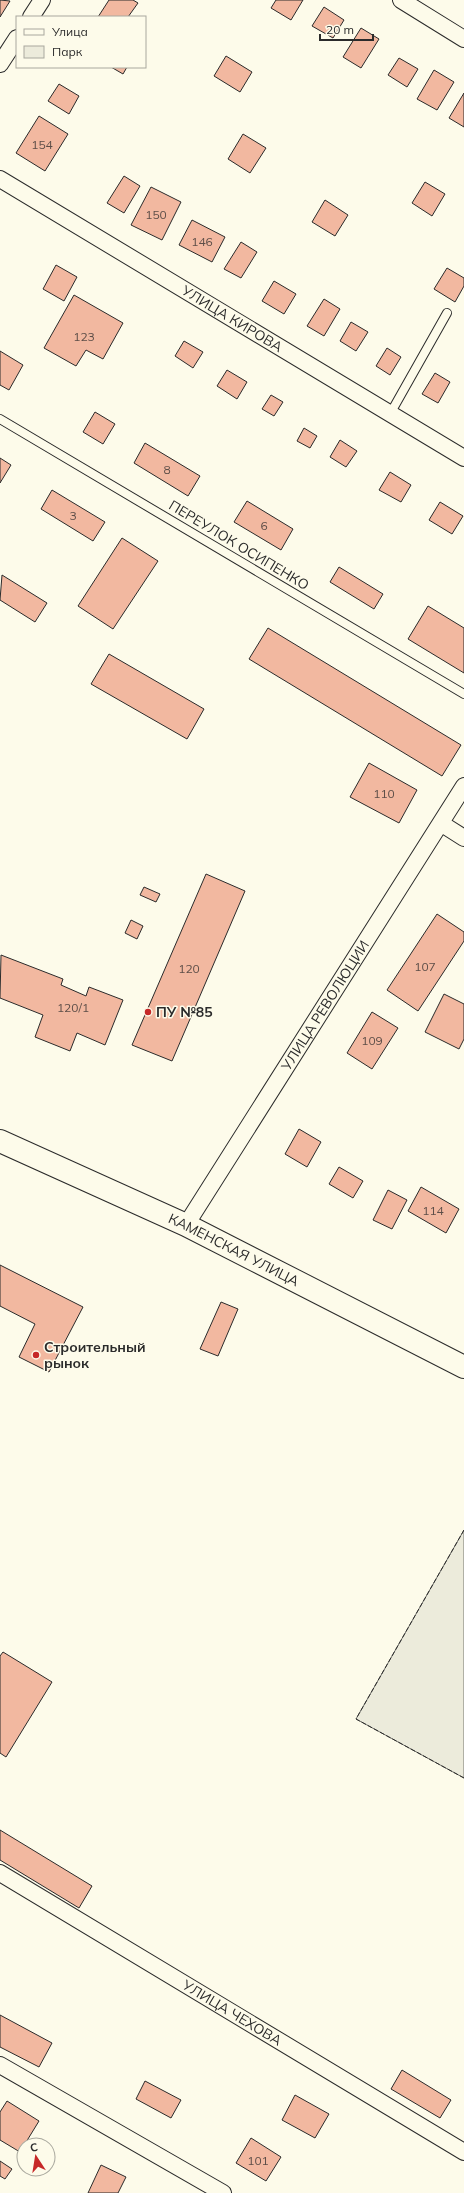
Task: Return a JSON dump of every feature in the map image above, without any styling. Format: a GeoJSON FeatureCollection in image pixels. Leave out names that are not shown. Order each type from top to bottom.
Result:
{"type":"FeatureCollection","features":[{"type":"Feature","properties":{"kind":"main road","name":"КАМЕНСКАЯ УЛИЦА"},"geometry":{"type":"LineString","coordinates":[[0,1141],[186,1225],[464,1367]]}},
{"type":"Feature","properties":{"kind":"street"},"geometry":{"type":"LineString","coordinates":[[401,0],[464,39]]}},
{"type":"Feature","properties":{"kind":"street"},"geometry":{"type":"LineString","coordinates":[[32,16],[39,1]]}},
{"type":"Feature","properties":{"kind":"street"},"geometry":{"type":"LineString","coordinates":[[0,64],[16,40]]}},
{"type":"Feature","properties":{"kind":"street","name":"УЛИЦА КИРОВА"},"geometry":{"type":"LineString","coordinates":[[0,179],[464,458]]}},
{"type":"Feature","properties":{"kind":"street","name":"УЛИЦА РЕВОЛЮЦИИ"},"geometry":{"type":"LineString","coordinates":[[186,1225],[442,824],[464,786]]}},
{"type":"Feature","properties":{"kind":"street"},"geometry":{"type":"LineString","coordinates":[[442,824],[464,838]]}},
{"type":"Feature","properties":{"kind":"street","name":"УЛИЦА ЧЕХОВА"},"geometry":{"type":"LineString","coordinates":[[0,1873],[464,2152]]}},
{"type":"Feature","properties":{"kind":"street"},"geometry":{"type":"LineString","coordinates":[[0,2065],[223,2193]]}},
{"type":"Feature","properties":{"kind":"lane"},"geometry":{"type":"LineString","coordinates":[[390,414],[447,313]]}},
{"type":"Feature","properties":{"kind":"lane","name":"ПЕРЕУЛОК ОСИПЕНКО"},"geometry":{"type":"LineString","coordinates":[[0,418],[464,694]]}},
{"type":"Feature","properties":{"kind":"green space"},"geometry":{"type":"Polygon","coordinates":[[[464,1530],[464,1778],[356,1719],[464,1530]]]}},
{"type":"Feature","properties":{"kind":"building"},"geometry":{"type":"Polygon","coordinates":[[[0,0],[10,1],[0,17],[0,0]]]}},
{"type":"Feature","properties":{"kind":"building"},"geometry":{"type":"Polygon","coordinates":[[[109,0],[133,0],[138,3],[129,16],[99,16],[109,0]]]}},
{"type":"Feature","properties":{"kind":"building"},"geometry":{"type":"Polygon","coordinates":[[[276,0],[303,0],[291,20],[271,8],[276,0]]]}},
{"type":"Feature","properties":{"kind":"building"},"geometry":{"type":"Polygon","coordinates":[[[324,7],[344,20],[333,38],[312,26],[324,7]]]}},
{"type":"Feature","properties":{"kind":"building"},"geometry":{"type":"Polygon","coordinates":[[[361,28],[379,39],[361,68],[343,57],[361,28]]]}},
{"type":"Feature","properties":{"kind":"building"},"geometry":{"type":"Polygon","coordinates":[[[226,56],[252,72],[240,92],[214,76],[226,56]]]}},
{"type":"Feature","properties":{"kind":"building"},"geometry":{"type":"Polygon","coordinates":[[[399,58],[418,69],[407,87],[388,75],[399,58]]]}},
{"type":"Feature","properties":{"kind":"building"},"geometry":{"type":"Polygon","coordinates":[[[113,68],[126,68],[123,74],[113,68]]]}},
{"type":"Feature","properties":{"kind":"building"},"geometry":{"type":"Polygon","coordinates":[[[434,70],[454,82],[437,110],[417,99],[434,70]]]}},
{"type":"Feature","properties":{"kind":"building"},"geometry":{"type":"Polygon","coordinates":[[[59,84],[79,96],[69,114],[48,101],[59,84]]]}},
{"type":"Feature","properties":{"kind":"building"},"geometry":{"type":"Polygon","coordinates":[[[464,93],[464,127],[449,118],[464,93]]]}},
{"type":"Feature","properties":{"kind":"building"},"geometry":{"type":"Polygon","coordinates":[[[39,116],[68,134],[45,171],[16,153],[39,116]]]}},
{"type":"Feature","properties":{"kind":"building"},"geometry":{"type":"Polygon","coordinates":[[[243,134],[266,148],[250,173],[228,159],[243,134]]]}},
{"type":"Feature","properties":{"kind":"building"},"geometry":{"type":"Polygon","coordinates":[[[124,176],[140,186],[124,213],[107,203],[124,176]]]}},
{"type":"Feature","properties":{"kind":"building"},"geometry":{"type":"Polygon","coordinates":[[[425,182],[445,194],[432,216],[412,203],[425,182]]]}},
{"type":"Feature","properties":{"kind":"building"},"geometry":{"type":"Polygon","coordinates":[[[151,187],[181,202],[162,240],[131,225],[151,187]]]}},
{"type":"Feature","properties":{"kind":"building"},"geometry":{"type":"Polygon","coordinates":[[[325,200],[348,215],[335,236],[312,222],[325,200]]]}},
{"type":"Feature","properties":{"kind":"building"},"geometry":{"type":"Polygon","coordinates":[[[192,220],[225,237],[212,262],[179,245],[192,220]]]}},
{"type":"Feature","properties":{"kind":"building"},"geometry":{"type":"Polygon","coordinates":[[[241,242],[257,252],[241,278],[224,269],[241,242]]]}},
{"type":"Feature","properties":{"kind":"building"},"geometry":{"type":"Polygon","coordinates":[[[56,265],[77,277],[64,301],[43,289],[56,265]]]}},
{"type":"Feature","properties":{"kind":"building"},"geometry":{"type":"Polygon","coordinates":[[[447,268],[464,278],[464,286],[455,302],[434,289],[447,268]]]}},
{"type":"Feature","properties":{"kind":"building"},"geometry":{"type":"Polygon","coordinates":[[[274,281],[296,294],[284,314],[262,301],[274,281]]]}},
{"type":"Feature","properties":{"kind":"building"},"geometry":{"type":"Polygon","coordinates":[[[74,295],[123,323],[103,359],[86,350],[76,366],[44,348],[74,295]]]}},
{"type":"Feature","properties":{"kind":"building"},"geometry":{"type":"Polygon","coordinates":[[[324,299],[340,309],[324,336],[307,326],[324,299]]]}},
{"type":"Feature","properties":{"kind":"building"},"geometry":{"type":"Polygon","coordinates":[[[351,322],[368,332],[356,351],[340,341],[351,322]]]}},
{"type":"Feature","properties":{"kind":"building"},"geometry":{"type":"Polygon","coordinates":[[[184,341],[203,352],[193,368],[175,356],[184,341]]]}},
{"type":"Feature","properties":{"kind":"building"},"geometry":{"type":"Polygon","coordinates":[[[387,348],[401,357],[390,375],[376,366],[387,348]]]}},
{"type":"Feature","properties":{"kind":"building"},"geometry":{"type":"Polygon","coordinates":[[[0,351],[23,365],[9,390],[0,385],[0,351]]]}},
{"type":"Feature","properties":{"kind":"building"},"geometry":{"type":"Polygon","coordinates":[[[227,370],[247,382],[237,399],[217,386],[227,370]]]}},
{"type":"Feature","properties":{"kind":"building"},"geometry":{"type":"Polygon","coordinates":[[[435,373],[450,382],[438,403],[422,394],[435,373]]]}},
{"type":"Feature","properties":{"kind":"building"},"geometry":{"type":"Polygon","coordinates":[[[271,395],[283,402],[274,416],[262,409],[271,395]]]}},
{"type":"Feature","properties":{"kind":"building"},"geometry":{"type":"Polygon","coordinates":[[[95,412],[115,424],[103,444],[83,432],[95,412]]]}},
{"type":"Feature","properties":{"kind":"building"},"geometry":{"type":"Polygon","coordinates":[[[304,428],[317,436],[310,448],[297,441],[304,428]]]}},
{"type":"Feature","properties":{"kind":"building"},"geometry":{"type":"Polygon","coordinates":[[[340,440],[357,451],[346,467],[330,457],[340,440]]]}},
{"type":"Feature","properties":{"kind":"building"},"geometry":{"type":"Polygon","coordinates":[[[145,443],[200,476],[188,496],[134,463],[145,443]]]}},
{"type":"Feature","properties":{"kind":"building"},"geometry":{"type":"Polygon","coordinates":[[[0,458],[11,465],[0,483],[0,458]]]}},
{"type":"Feature","properties":{"kind":"building"},"geometry":{"type":"Polygon","coordinates":[[[390,472],[411,485],[401,502],[379,490],[390,472]]]}},
{"type":"Feature","properties":{"kind":"building"},"geometry":{"type":"Polygon","coordinates":[[[52,490],[105,522],[93,541],[41,509],[52,490]]]}},
{"type":"Feature","properties":{"kind":"building"},"geometry":{"type":"Polygon","coordinates":[[[247,501],[293,529],[281,550],[234,522],[247,501]]]}},
{"type":"Feature","properties":{"kind":"building"},"geometry":{"type":"Polygon","coordinates":[[[440,502],[463,516],[452,534],[429,520],[440,502]]]}},
{"type":"Feature","properties":{"kind":"building"},"geometry":{"type":"Polygon","coordinates":[[[122,538],[158,561],[113,629],[78,606],[122,538]]]}},
{"type":"Feature","properties":{"kind":"building"},"geometry":{"type":"Polygon","coordinates":[[[339,567],[383,594],[374,609],[330,582],[339,567]]]}},
{"type":"Feature","properties":{"kind":"building"},"geometry":{"type":"Polygon","coordinates":[[[2,575],[47,603],[35,622],[0,600],[2,575]]]}},
{"type":"Feature","properties":{"kind":"building"},"geometry":{"type":"Polygon","coordinates":[[[428,606],[464,628],[464,673],[408,639],[428,606]]]}},
{"type":"Feature","properties":{"kind":"building"},"geometry":{"type":"Polygon","coordinates":[[[268,628],[461,745],[442,776],[249,659],[268,628]]]}},
{"type":"Feature","properties":{"kind":"building"},"geometry":{"type":"Polygon","coordinates":[[[109,654],[204,709],[187,739],[91,684],[109,654]]]}},
{"type":"Feature","properties":{"kind":"building"},"geometry":{"type":"Polygon","coordinates":[[[369,763],[417,790],[399,823],[350,797],[369,763]]]}},
{"type":"Feature","properties":{"kind":"building"},"geometry":{"type":"Polygon","coordinates":[[[206,874],[245,891],[172,1061],[132,1045],[206,874]]]}},
{"type":"Feature","properties":{"kind":"building"},"geometry":{"type":"Polygon","coordinates":[[[144,887],[160,894],[156,902],[140,895],[144,887]]]}},
{"type":"Feature","properties":{"kind":"building"},"geometry":{"type":"Polygon","coordinates":[[[437,914],[464,932],[464,941],[418,1011],[387,990],[437,914]]]}},
{"type":"Feature","properties":{"kind":"building"},"geometry":{"type":"Polygon","coordinates":[[[131,920],[143,926],[137,939],[125,933],[131,920]]]}},
{"type":"Feature","properties":{"kind":"building"},"geometry":{"type":"Polygon","coordinates":[[[1,955],[63,979],[61,985],[86,996],[89,987],[123,1000],[105,1045],[77,1033],[70,1051],[35,1037],[43,1015],[0,998],[1,955]]]}},
{"type":"Feature","properties":{"kind":"building"},"geometry":{"type":"Polygon","coordinates":[[[444,994],[464,1004],[464,1039],[459,1049],[425,1032],[444,994]]]}},
{"type":"Feature","properties":{"kind":"building"},"geometry":{"type":"Polygon","coordinates":[[[372,1012],[398,1028],[372,1069],[347,1053],[372,1012]]]}},
{"type":"Feature","properties":{"kind":"building"},"geometry":{"type":"Polygon","coordinates":[[[299,1129],[321,1142],[307,1167],[285,1154],[299,1129]]]}},
{"type":"Feature","properties":{"kind":"building"},"geometry":{"type":"Polygon","coordinates":[[[339,1167],[363,1181],[353,1198],[329,1184],[339,1167]]]}},
{"type":"Feature","properties":{"kind":"building"},"geometry":{"type":"Polygon","coordinates":[[[421,1187],[459,1209],[446,1233],[408,1211],[421,1187]]]}},
{"type":"Feature","properties":{"kind":"building"},"geometry":{"type":"Polygon","coordinates":[[[388,1190],[407,1200],[392,1229],[373,1220],[388,1190]]]}},
{"type":"Feature","properties":{"kind":"building"},"geometry":{"type":"Polygon","coordinates":[[[0,1265],[83,1307],[49,1372],[19,1357],[35,1324],[0,1306],[0,1265]]]}},
{"type":"Feature","properties":{"kind":"building"},"geometry":{"type":"Polygon","coordinates":[[[221,1302],[238,1309],[218,1356],[200,1349],[221,1302]]]}},
{"type":"Feature","properties":{"kind":"building"},"geometry":{"type":"Polygon","coordinates":[[[3,1652],[52,1682],[6,1757],[0,1753],[0,1656],[3,1652]]]}},
{"type":"Feature","properties":{"kind":"building"},"geometry":{"type":"Polygon","coordinates":[[[0,1830],[92,1886],[79,1908],[0,1860],[0,1830]]]}},
{"type":"Feature","properties":{"kind":"building"},"geometry":{"type":"Polygon","coordinates":[[[0,2015],[52,2043],[39,2067],[0,2047],[0,2015]]]}},
{"type":"Feature","properties":{"kind":"building"},"geometry":{"type":"Polygon","coordinates":[[[402,2070],[451,2100],[440,2118],[391,2089],[402,2070]]]}},
{"type":"Feature","properties":{"kind":"building"},"geometry":{"type":"Polygon","coordinates":[[[145,2081],[181,2100],[171,2118],[136,2099],[145,2081]]]}},
{"type":"Feature","properties":{"kind":"building"},"geometry":{"type":"Polygon","coordinates":[[[295,2095],[329,2114],[315,2138],[282,2120],[295,2095]]]}},
{"type":"Feature","properties":{"kind":"building"},"geometry":{"type":"Polygon","coordinates":[[[7,2101],[39,2121],[29,2137],[16,2137],[16,2150],[0,2140],[0,2112],[7,2101]]]}},
{"type":"Feature","properties":{"kind":"building"},"geometry":{"type":"Polygon","coordinates":[[[251,2138],[281,2157],[266,2181],[236,2163],[251,2138]]]}},
{"type":"Feature","properties":{"kind":"building"},"geometry":{"type":"Polygon","coordinates":[[[0,2161],[12,2169],[5,2179],[0,2176],[0,2161]]]}},
{"type":"Feature","properties":{"kind":"building"},"geometry":{"type":"Polygon","coordinates":[[[101,2165],[126,2177],[118,2193],[88,2193],[101,2165]]]}},
{"type":"Feature","properties":{"kind":"fence"},"geometry":{"type":"LineString","coordinates":[[464,1530],[356,1719],[464,1778]]}},
{"type":"Feature","properties":{"kind":"place","name":"ПУ №85"},"geometry":{"type":"Point","coordinates":[148,1012]}},
{"type":"Feature","properties":{"kind":"place","name":"Строительный рынок"},"geometry":{"type":"Point","coordinates":[36,1355]}}]}
